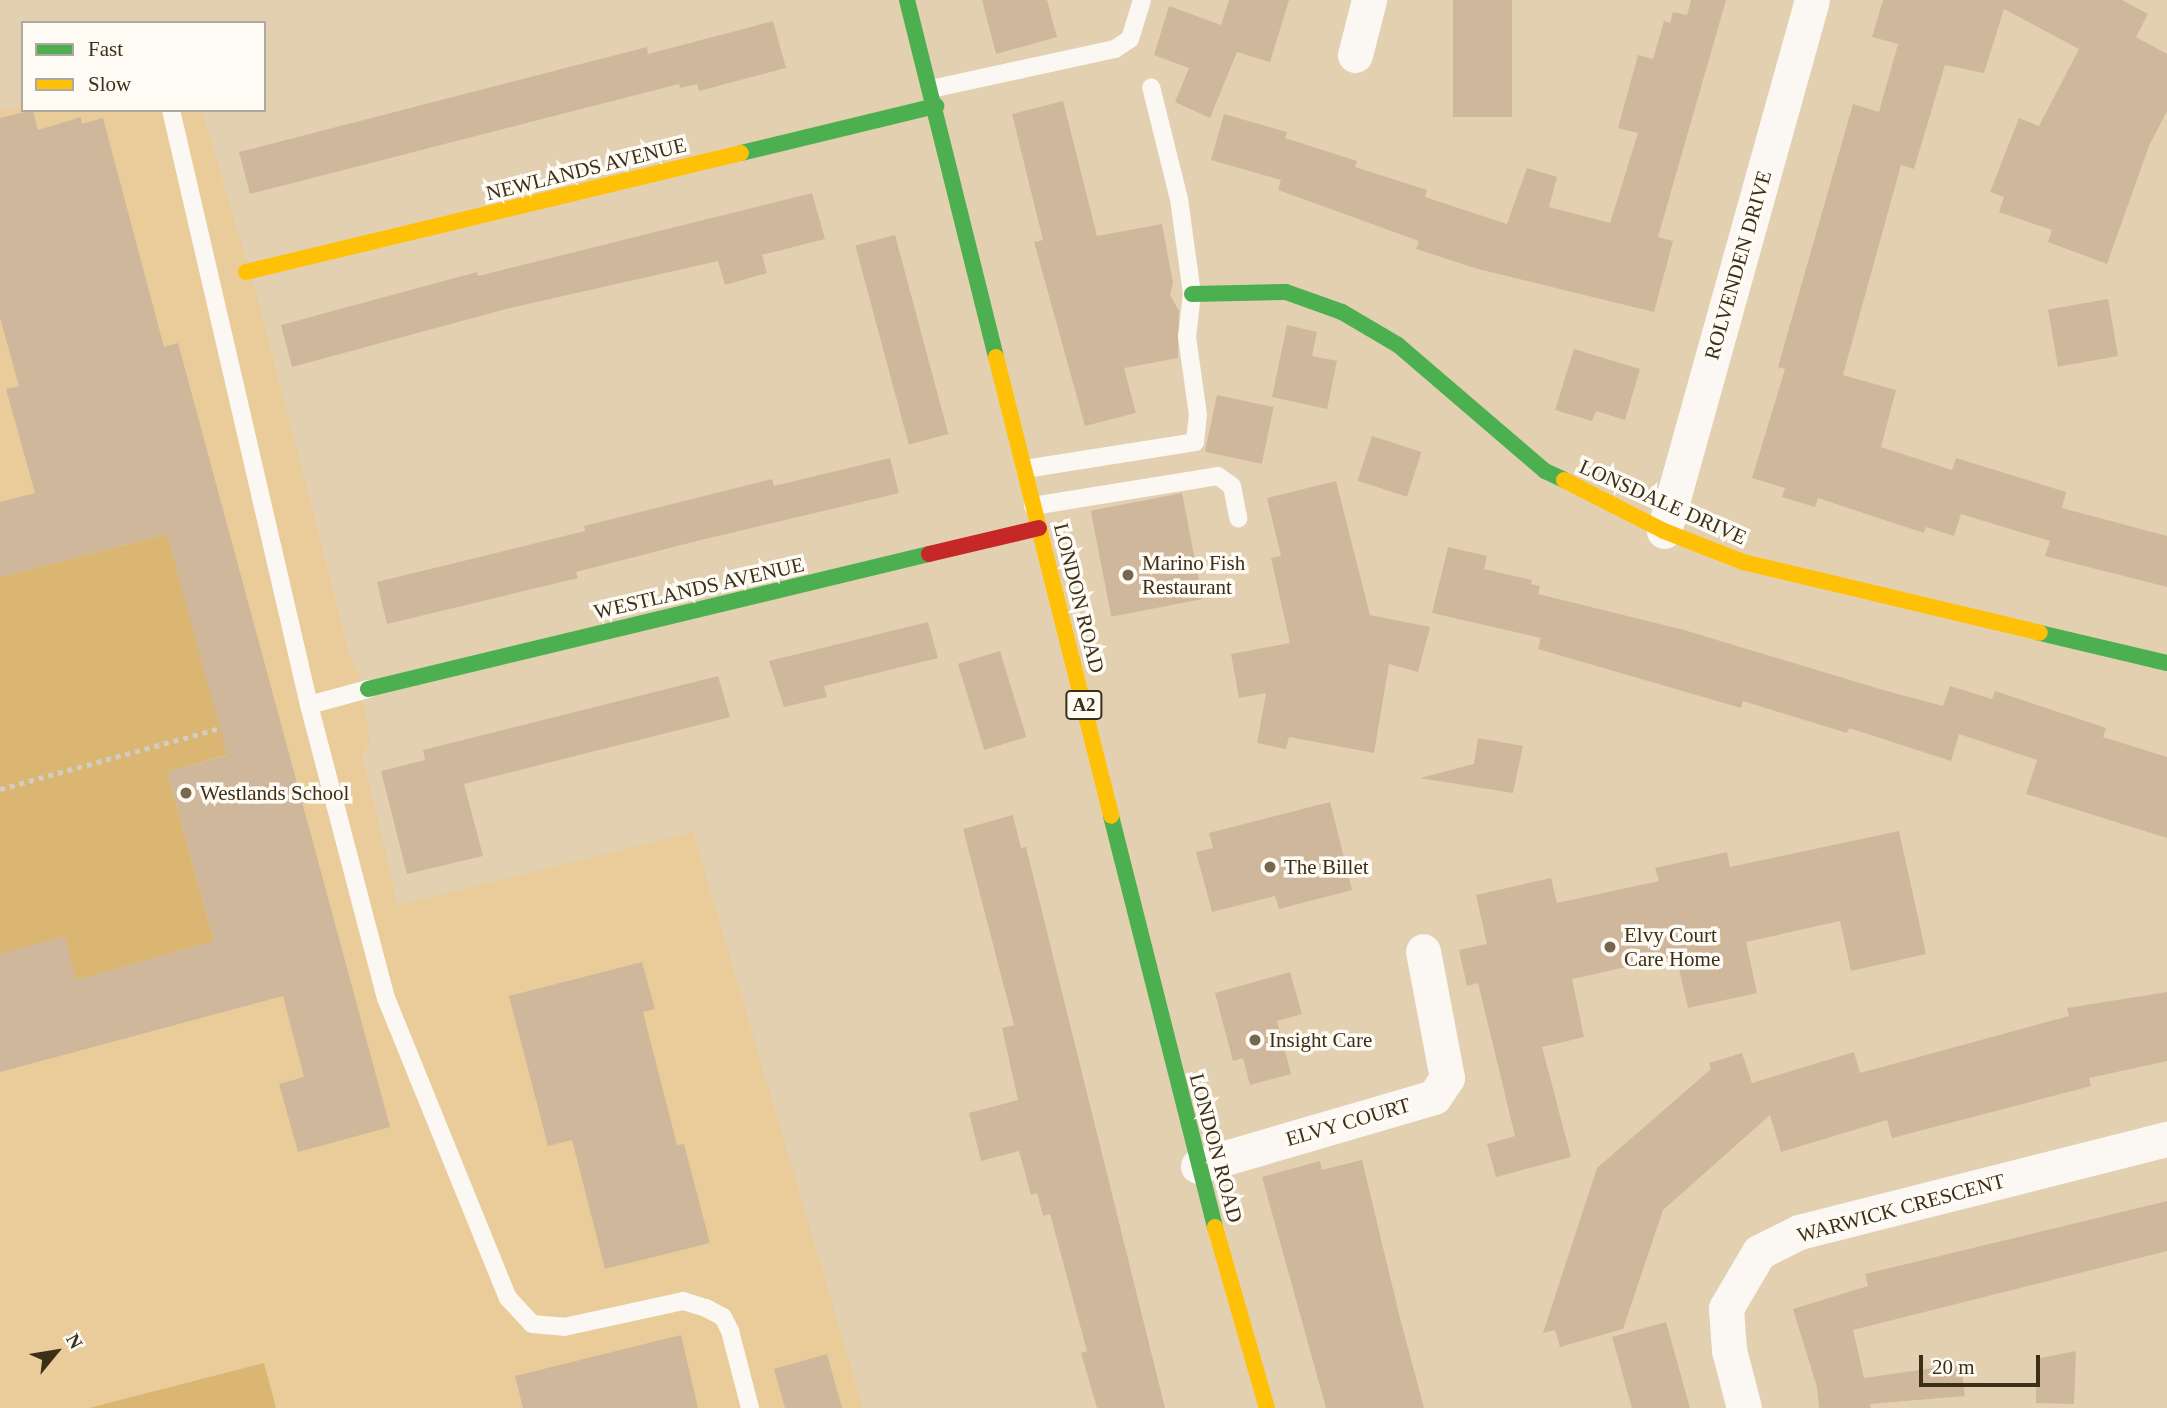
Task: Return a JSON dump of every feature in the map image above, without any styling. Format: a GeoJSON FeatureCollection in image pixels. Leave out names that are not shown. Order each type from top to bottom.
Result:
{"type":"FeatureCollection","features":[{"type":"Feature","properties":{"kind":"street","name":"LONDON ROAD"},"geometry":{"type":"LineString","coordinates":[[907,0],[1198,1166],[1267,1408]]}},
{"type":"Feature","properties":{"kind":"street"},"geometry":{"type":"LineString","coordinates":[[1355,55],[1369,0]]}},
{"type":"Feature","properties":{"kind":"street","name":"ROLVENDEN DRIVE"},"geometry":{"type":"LineString","coordinates":[[1664,531],[1812,0]]}},
{"type":"Feature","properties":{"kind":"street","name":"NEWLANDS AVENUE"},"geometry":{"type":"LineString","coordinates":[[246,272],[933,98]]}},
{"type":"Feature","properties":{"kind":"street","name":"LONSDALE DRIVE"},"geometry":{"type":"LineString","coordinates":[[1192,295],[1286,292],[1342,312],[1398,345],[1447,383],[1545,471],[1664,531],[1743,562],[2167,663]]}},
{"type":"Feature","properties":{"kind":"street","name":"WESTLANDS AVENUE"},"geometry":{"type":"LineString","coordinates":[[368,688],[1039,528]]}},
{"type":"Feature","properties":{"kind":"street","name":"ELVY COURT"},"geometry":{"type":"LineString","coordinates":[[1198,1166],[1434,1097],[1447,1078],[1423,951]]}},
{"type":"Feature","properties":{"kind":"street","name":"WARWICK CRESCENT"},"geometry":{"type":"LineString","coordinates":[[1744,1408],[1729,1350],[1726,1308],[1759,1252],[1799,1232],[2167,1139]]}},
{"type":"Feature","properties":{"kind":"lane"},"geometry":{"type":"LineString","coordinates":[[933,98],[1115,49],[1130,39],[1142,0]]}},
{"type":"Feature","properties":{"kind":"lane"},"geometry":{"type":"LineString","coordinates":[[1026,469],[1195,442],[1198,415],[1187,337],[1192,295],[1179,199],[1151,87]]}},
{"type":"Feature","properties":{"kind":"lane"},"geometry":{"type":"LineString","coordinates":[[171,112],[309,705],[386,998],[508,1298],[532,1324],[564,1327],[683,1301],[706,1308],[723,1317],[730,1332],[750,1408]]}},
{"type":"Feature","properties":{"kind":"lane"},"geometry":{"type":"LineString","coordinates":[[1033,506],[1218,476],[1232,486],[1238,519]]}},
{"type":"Feature","properties":{"kind":"lane"},"geometry":{"type":"LineString","coordinates":[[309,705],[368,688]]}},
{"type":"Feature","properties":{"kind":"path"},"geometry":{"type":"LineString","coordinates":[[0,789],[220,728]]}},
{"type":"Feature","properties":{"kind":"shaded area","name":"Westlands School"},"geometry":{"type":"Polygon","coordinates":[[[21,106],[21,112],[203,112],[258,299],[351,661],[359,673],[370,741],[362,756],[398,905],[693,832],[863,1408],[0,1408],[0,111],[21,106]]]}},
{"type":"Feature","properties":{"kind":"shaded area"},"geometry":{"type":"Polygon","coordinates":[[[167,534],[229,754],[167,772],[214,941],[0,1002],[0,577],[167,534]]]}},
{"type":"Feature","properties":{"kind":"shaded area"},"geometry":{"type":"Polygon","coordinates":[[[264,1363],[276,1408],[89,1408],[264,1363]]]}},
{"type":"Feature","properties":{"kind":"building"},"geometry":{"type":"Polygon","coordinates":[[[982,0],[1047,0],[1057,37],[996,54],[982,0]]]}},
{"type":"Feature","properties":{"kind":"building"},"geometry":{"type":"Polygon","coordinates":[[[1229,0],[1289,0],[1270,62],[1237,52],[1210,118],[1175,102],[1189,68],[1154,55],[1169,6],[1221,25],[1229,0]]]}},
{"type":"Feature","properties":{"kind":"building"},"geometry":{"type":"Polygon","coordinates":[[[1453,0],[1512,0],[1512,117],[1453,117],[1453,0]]]}},
{"type":"Feature","properties":{"kind":"building"},"geometry":{"type":"Polygon","coordinates":[[[1691,0],[1726,0],[1658,237],[1673,241],[1654,312],[1478,269],[1416,249],[1419,241],[1278,190],[1281,180],[1211,160],[1224,114],[1287,132],[1285,138],[1357,161],[1355,167],[1427,190],[1425,197],[1507,224],[1527,168],[1557,177],[1549,207],[1610,223],[1638,133],[1618,128],[1638,55],[1653,59],[1664,21],[1670,23],[1673,12],[1687,15],[1691,0]]]}},
{"type":"Feature","properties":{"kind":"building"},"geometry":{"type":"Polygon","coordinates":[[[1883,0],[2122,0],[2148,14],[2136,37],[2167,54],[2167,111],[2149,146],[2107,264],[2048,242],[2052,230],[1999,212],[2004,197],[1990,192],[2019,118],[2039,126],[2079,49],[2004,9],[1984,73],[1945,65],[1914,169],[1901,165],[1843,375],[1896,390],[1881,447],[1952,470],[1956,458],[2066,492],[2062,508],[2167,536],[2167,587],[2045,556],[2050,541],[1961,514],[1954,536],[1926,527],[1924,533],[1818,498],[1815,507],[1782,497],[1785,488],[1752,478],[1785,369],[1778,367],[1853,104],[1879,112],[1898,44],[1872,37],[1883,0]]]}},
{"type":"Feature","properties":{"kind":"building"},"geometry":{"type":"Polygon","coordinates":[[[773,21],[786,68],[699,91],[697,84],[680,88],[679,84],[250,194],[239,152],[647,47],[648,54],[773,21]]]}},
{"type":"Feature","properties":{"kind":"building"},"geometry":{"type":"Polygon","coordinates":[[[1063,101],[1097,236],[1162,224],[1173,283],[1170,295],[1179,311],[1178,358],[1124,368],[1136,413],[1085,426],[1034,242],[1043,240],[1012,114],[1063,101]]]}},
{"type":"Feature","properties":{"kind":"building"},"geometry":{"type":"Polygon","coordinates":[[[34,112],[38,130],[81,117],[82,124],[103,118],[164,347],[178,343],[390,1127],[298,1152],[279,1084],[304,1077],[283,996],[0,1072],[0,954],[65,936],[76,980],[214,941],[167,772],[227,755],[167,534],[0,577],[0,502],[35,493],[6,389],[19,386],[0,318],[0,118],[34,112]]]}},
{"type":"Feature","properties":{"kind":"building"},"geometry":{"type":"Polygon","coordinates":[[[812,193],[825,239],[762,255],[767,273],[725,285],[718,261],[506,309],[292,367],[281,325],[477,272],[478,276],[812,193]]]}},
{"type":"Feature","properties":{"kind":"building"},"geometry":{"type":"Polygon","coordinates":[[[895,235],[948,434],[909,445],[855,246],[895,235]]]}},
{"type":"Feature","properties":{"kind":"building"},"geometry":{"type":"Polygon","coordinates":[[[2108,299],[2118,356],[2058,367],[2048,310],[2108,299]]]}},
{"type":"Feature","properties":{"kind":"building"},"geometry":{"type":"Polygon","coordinates":[[[1287,325],[1317,332],[1312,356],[1337,361],[1327,409],[1272,397],[1287,325]]]}},
{"type":"Feature","properties":{"kind":"building"},"geometry":{"type":"Polygon","coordinates":[[[1574,349],[1640,369],[1625,420],[1596,411],[1592,421],[1555,410],[1574,349]]]}},
{"type":"Feature","properties":{"kind":"building"},"geometry":{"type":"Polygon","coordinates":[[[1217,395],[1274,407],[1262,464],[1205,452],[1217,395]]]}},
{"type":"Feature","properties":{"kind":"building"},"geometry":{"type":"Polygon","coordinates":[[[1372,436],[1421,452],[1407,497],[1357,481],[1372,436]]]}},
{"type":"Feature","properties":{"kind":"building"},"geometry":{"type":"Polygon","coordinates":[[[890,458],[899,493],[697,541],[576,572],[578,578],[387,624],[377,582],[585,531],[584,526],[772,479],[774,486],[890,458]]]}},
{"type":"Feature","properties":{"kind":"building"},"geometry":{"type":"Polygon","coordinates":[[[1336,481],[1370,615],[1430,627],[1418,672],[1389,664],[1374,753],[1289,737],[1286,749],[1257,743],[1266,693],[1239,698],[1231,654],[1290,643],[1271,558],[1281,556],[1267,498],[1336,481]]]}},
{"type":"Feature","properties":{"kind":"building","name":"Marino Fish Restaurant"},"geometry":{"type":"Polygon","coordinates":[[[1182,493],[1203,599],[1111,617],[1091,511],[1182,493]]]}},
{"type":"Feature","properties":{"kind":"building"},"geometry":{"type":"Polygon","coordinates":[[[1448,547],[1487,556],[1484,569],[1532,580],[1531,584],[1540,586],[1538,594],[1684,630],[1883,690],[1943,706],[1950,686],[1992,699],[1995,691],[2106,728],[2103,737],[2167,757],[2167,838],[2026,794],[2037,760],[1959,734],[1951,761],[1849,728],[1847,733],[1743,701],[1741,708],[1538,649],[1541,638],[1432,613],[1448,547]]]}},
{"type":"Feature","properties":{"kind":"building"},"geometry":{"type":"Polygon","coordinates":[[[928,622],[938,658],[824,686],[827,697],[784,707],[769,661],[928,622]]]}},
{"type":"Feature","properties":{"kind":"building"},"geometry":{"type":"Polygon","coordinates":[[[1000,651],[1026,737],[984,750],[958,664],[1000,651]]]}},
{"type":"Feature","properties":{"kind":"building"},"geometry":{"type":"Polygon","coordinates":[[[718,676],[730,717],[464,784],[483,856],[407,874],[381,771],[425,760],[423,750],[718,676]]]}},
{"type":"Feature","properties":{"kind":"building"},"geometry":{"type":"Polygon","coordinates":[[[1478,738],[1523,746],[1513,793],[1420,778],[1474,764],[1478,738]]]}},
{"type":"Feature","properties":{"kind":"building","name":"The Billet"},"geometry":{"type":"Polygon","coordinates":[[[1330,802],[1352,890],[1279,909],[1275,896],[1212,912],[1196,852],[1213,848],[1209,833],[1330,802]]]}},
{"type":"Feature","properties":{"kind":"building"},"geometry":{"type":"Polygon","coordinates":[[[1013,815],[1021,848],[1026,847],[1165,1408],[1097,1408],[1081,1353],[1087,1351],[1050,1214],[1043,1216],[1037,1193],[1031,1195],[1019,1151],[981,1161],[969,1113],[1018,1100],[1002,1028],[1014,1025],[963,829],[1013,815]]]}},
{"type":"Feature","properties":{"kind":"building","name":"Elvy Court Care Home"},"geometry":{"type":"Polygon","coordinates":[[[1899,831],[1926,954],[1851,971],[1840,921],[1746,942],[1757,993],[1688,1008],[1676,956],[1572,979],[1584,1037],[1542,1047],[1571,1157],[1496,1177],[1487,1144],[1515,1136],[1478,983],[1467,986],[1459,950],[1487,944],[1476,895],[1551,878],[1557,903],[1659,881],[1655,868],[1727,852],[1730,867],[1899,831]]]}},
{"type":"Feature","properties":{"kind":"building"},"geometry":{"type":"Polygon","coordinates":[[[642,962],[655,1009],[643,1012],[677,1145],[684,1144],[710,1243],[605,1269],[572,1140],[548,1146],[509,996],[642,962]]]}},
{"type":"Feature","properties":{"kind":"building","name":"Insight Care"},"geometry":{"type":"Polygon","coordinates":[[[1290,972],[1302,1014],[1277,1021],[1291,1074],[1250,1085],[1243,1058],[1233,1061],[1215,993],[1290,972]]]}},
{"type":"Feature","properties":{"kind":"building"},"geometry":{"type":"Polygon","coordinates":[[[2167,992],[2167,1061],[2089,1078],[2091,1086],[1892,1138],[1887,1120],[1781,1152],[1770,1115],[1663,1210],[1623,1329],[1560,1347],[1555,1330],[1543,1333],[1597,1168],[1711,1069],[1709,1063],[1742,1053],[1752,1083],[1854,1052],[1860,1073],[2069,1016],[2067,1008],[2167,992]]]}},
{"type":"Feature","properties":{"kind":"building"},"geometry":{"type":"Polygon","coordinates":[[[1362,1160],[1424,1408],[1326,1408],[1262,1177],[1320,1161],[1322,1170],[1362,1160]]]}},
{"type":"Feature","properties":{"kind":"building"},"geometry":{"type":"Polygon","coordinates":[[[2167,1201],[2167,1251],[1853,1330],[1864,1378],[1961,1364],[1965,1396],[1870,1404],[1871,1408],[1819,1408],[1817,1387],[1793,1309],[1868,1286],[1865,1274],[2167,1201]]]}},
{"type":"Feature","properties":{"kind":"building"},"geometry":{"type":"Polygon","coordinates":[[[1666,1322],[1690,1408],[1632,1408],[1612,1337],[1666,1322]]]}},
{"type":"Feature","properties":{"kind":"building"},"geometry":{"type":"Polygon","coordinates":[[[681,1335],[698,1408],[523,1408],[515,1376],[681,1335]]]}},
{"type":"Feature","properties":{"kind":"building"},"geometry":{"type":"Polygon","coordinates":[[[2076,1351],[2074,1404],[2036,1403],[2036,1359],[2076,1351]]]}},
{"type":"Feature","properties":{"kind":"building"},"geometry":{"type":"Polygon","coordinates":[[[827,1354],[842,1408],[785,1408],[774,1369],[827,1354]]]}},
{"type":"Feature","properties":{"kind":"traffic: fast"},"geometry":{"type":"LineString","coordinates":[[907,0],[996,357]]}},
{"type":"Feature","properties":{"kind":"traffic: fast"},"geometry":{"type":"LineString","coordinates":[[741,153],[936,106]]}},
{"type":"Feature","properties":{"kind":"traffic: fast"},"geometry":{"type":"LineString","coordinates":[[1192,294],[1286,292],[1342,312],[1398,345],[1545,471],[1564,480]]}},
{"type":"Feature","properties":{"kind":"traffic: fast"},"geometry":{"type":"LineString","coordinates":[[368,689],[929,554]]}},
{"type":"Feature","properties":{"kind":"traffic: fast"},"geometry":{"type":"LineString","coordinates":[[2040,633],[2167,663]]}},
{"type":"Feature","properties":{"kind":"traffic: fast"},"geometry":{"type":"LineString","coordinates":[[1111,816],[1215,1227]]}},
{"type":"Feature","properties":{"kind":"traffic: slow"},"geometry":{"type":"LineString","coordinates":[[246,272],[741,153]]}},
{"type":"Feature","properties":{"kind":"traffic: slow"},"geometry":{"type":"LineString","coordinates":[[996,357],[1111,816]]}},
{"type":"Feature","properties":{"kind":"traffic: slow"},"geometry":{"type":"LineString","coordinates":[[1564,480],[1664,531],[1743,562],[2040,633]]}},
{"type":"Feature","properties":{"kind":"traffic: slow"},"geometry":{"type":"LineString","coordinates":[[1215,1227],[1267,1408]]}},
{"type":"Feature","properties":{"kind":"traffic: jam"},"geometry":{"type":"LineString","coordinates":[[929,554],[1039,528]]}},
{"type":"Feature","properties":{"kind":"place","name":"Marino Fish Restaurant"},"geometry":{"type":"Point","coordinates":[1128,575]}},
{"type":"Feature","properties":{"kind":"place","name":"Westlands School"},"geometry":{"type":"Point","coordinates":[186,793]}},
{"type":"Feature","properties":{"kind":"place","name":"The Billet"},"geometry":{"type":"Point","coordinates":[1270,867]}},
{"type":"Feature","properties":{"kind":"place","name":"Elvy Court Care Home"},"geometry":{"type":"Point","coordinates":[1610,947]}},
{"type":"Feature","properties":{"kind":"place","name":"Insight Care"},"geometry":{"type":"Point","coordinates":[1255,1040]}}]}
